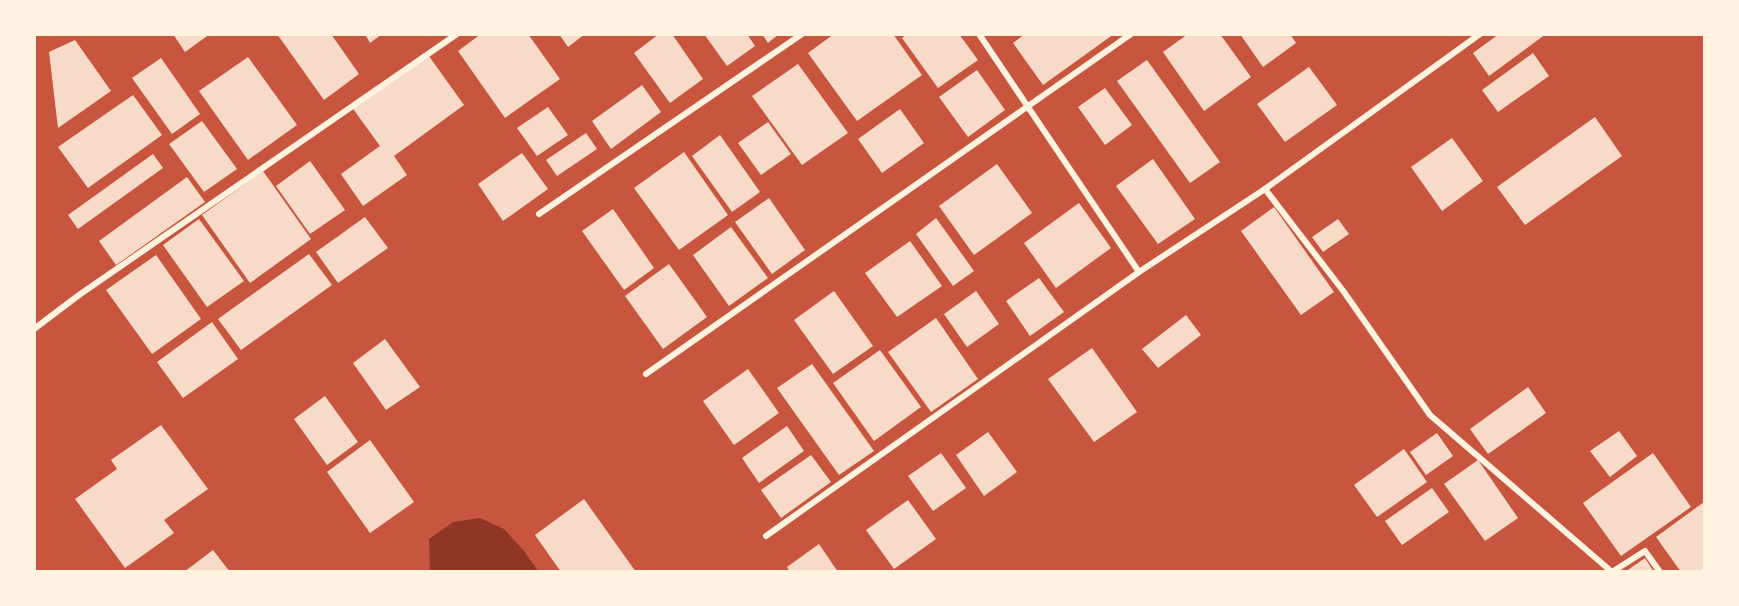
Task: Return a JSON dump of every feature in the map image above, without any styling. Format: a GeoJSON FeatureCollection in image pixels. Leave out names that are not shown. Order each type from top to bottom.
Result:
{"type":"FeatureCollection","features":[{"type":"Feature","properties":{"kind":"street"},"geometry":{"type":"LineString","coordinates":[[34,329],[79,295],[457,34]]}},
{"type":"Feature","properties":{"kind":"street"},"geometry":{"type":"LineString","coordinates":[[539,214],[802,34]]}},
{"type":"Feature","properties":{"kind":"street"},"geometry":{"type":"LineString","coordinates":[[979,34],[1139,272]]}},
{"type":"Feature","properties":{"kind":"street"},"geometry":{"type":"LineString","coordinates":[[646,374],[1029,108],[1131,34]]}},
{"type":"Feature","properties":{"kind":"street"},"geometry":{"type":"LineString","coordinates":[[766,536],[1139,272],[1265,189],[1480,34]]}},
{"type":"Feature","properties":{"kind":"street"},"geometry":{"type":"LineString","coordinates":[[1265,189],[1344,292],[1430,415],[1612,572],[1645,551],[1660,572]]}},
{"type":"Feature","properties":{"kind":"shaded area"},"geometry":{"type":"Polygon","coordinates":[[[480,518],[504,529],[538,571],[430,571],[429,539],[453,522],[480,518]]]}},
{"type":"Feature","properties":{"kind":"building"},"geometry":{"type":"Polygon","coordinates":[[[173,34],[210,34],[185,52],[173,34]]]}},
{"type":"Feature","properties":{"kind":"building"},"geometry":{"type":"Polygon","coordinates":[[[277,34],[331,34],[359,74],[324,100],[277,34]]]}},
{"type":"Feature","properties":{"kind":"building"},"geometry":{"type":"Polygon","coordinates":[[[365,34],[382,34],[370,43],[365,34]]]}},
{"type":"Feature","properties":{"kind":"building"},"geometry":{"type":"Polygon","coordinates":[[[481,34],[528,34],[560,79],[505,118],[458,51],[481,34]]]}},
{"type":"Feature","properties":{"kind":"building"},"geometry":{"type":"Polygon","coordinates":[[[559,34],[585,34],[568,47],[559,34]]]}},
{"type":"Feature","properties":{"kind":"building"},"geometry":{"type":"Polygon","coordinates":[[[659,34],[672,34],[703,79],[670,103],[634,53],[659,34]]]}},
{"type":"Feature","properties":{"kind":"building"},"geometry":{"type":"Polygon","coordinates":[[[704,34],[747,34],[755,46],[727,66],[704,34]]]}},
{"type":"Feature","properties":{"kind":"building"},"geometry":{"type":"Polygon","coordinates":[[[762,34],[779,34],[768,43],[762,34]]]}},
{"type":"Feature","properties":{"kind":"building"},"geometry":{"type":"Polygon","coordinates":[[[834,34],[893,34],[922,75],[857,121],[808,53],[834,34]]]}},
{"type":"Feature","properties":{"kind":"building"},"geometry":{"type":"Polygon","coordinates":[[[907,34],[959,34],[978,60],[938,88],[902,38],[907,34]]]}},
{"type":"Feature","properties":{"kind":"building"},"geometry":{"type":"Polygon","coordinates":[[[1025,34],[1114,34],[1043,85],[1013,43],[1025,34]]]}},
{"type":"Feature","properties":{"kind":"building"},"geometry":{"type":"Polygon","coordinates":[[[1188,34],[1220,34],[1251,77],[1204,111],[1163,52],[1188,34]]]}},
{"type":"Feature","properties":{"kind":"building"},"geometry":{"type":"Polygon","coordinates":[[[1240,34],[1290,34],[1296,43],[1263,67],[1240,34]]]}},
{"type":"Feature","properties":{"kind":"building"},"geometry":{"type":"Polygon","coordinates":[[[1499,34],[1546,34],[1489,76],[1473,53],[1499,34]]]}},
{"type":"Feature","properties":{"kind":"building"},"geometry":{"type":"Polygon","coordinates":[[[75,40],[111,91],[58,128],[49,52],[75,40]]]}},
{"type":"Feature","properties":{"kind":"building"},"geometry":{"type":"Polygon","coordinates":[[[426,52],[464,105],[394,156],[407,175],[363,206],[341,174],[380,146],[351,106],[426,52]]]}},
{"type":"Feature","properties":{"kind":"building"},"geometry":{"type":"Polygon","coordinates":[[[1533,53],[1549,76],[1498,112],[1482,90],[1533,53]]]}},
{"type":"Feature","properties":{"kind":"building"},"geometry":{"type":"Polygon","coordinates":[[[248,57],[297,125],[248,160],[199,91],[248,57]]]}},
{"type":"Feature","properties":{"kind":"building"},"geometry":{"type":"Polygon","coordinates":[[[161,58],[200,114],[172,134],[132,78],[161,58]]]}},
{"type":"Feature","properties":{"kind":"building"},"geometry":{"type":"Polygon","coordinates":[[[1147,60],[1220,162],[1190,183],[1117,81],[1147,60]]]}},
{"type":"Feature","properties":{"kind":"building"},"geometry":{"type":"Polygon","coordinates":[[[798,64],[848,133],[802,165],[752,96],[798,64]]]}},
{"type":"Feature","properties":{"kind":"building"},"geometry":{"type":"Polygon","coordinates":[[[1309,67],[1337,105],[1285,142],[1257,104],[1309,67]]]}},
{"type":"Feature","properties":{"kind":"building"},"geometry":{"type":"Polygon","coordinates":[[[977,70],[1005,110],[968,137],[939,97],[977,70]]]}},
{"type":"Feature","properties":{"kind":"building"},"geometry":{"type":"Polygon","coordinates":[[[642,85],[661,112],[611,149],[592,121],[642,85]]]}},
{"type":"Feature","properties":{"kind":"building"},"geometry":{"type":"Polygon","coordinates":[[[1105,88],[1132,125],[1105,145],[1078,107],[1105,88]]]}},
{"type":"Feature","properties":{"kind":"building"},"geometry":{"type":"Polygon","coordinates":[[[133,95],[162,135],[88,188],[58,147],[133,95]]]}},
{"type":"Feature","properties":{"kind":"building"},"geometry":{"type":"Polygon","coordinates":[[[548,107],[568,135],[537,156],[517,128],[548,107]]]}},
{"type":"Feature","properties":{"kind":"building"},"geometry":{"type":"Polygon","coordinates":[[[900,109],[924,143],[882,173],[858,139],[900,109]]]}},
{"type":"Feature","properties":{"kind":"building"},"geometry":{"type":"Polygon","coordinates":[[[1595,117],[1622,156],[1525,225],[1497,187],[1595,117]]]}},
{"type":"Feature","properties":{"kind":"building"},"geometry":{"type":"Polygon","coordinates":[[[202,121],[237,169],[204,192],[169,144],[202,121]]]}},
{"type":"Feature","properties":{"kind":"building"},"geometry":{"type":"Polygon","coordinates":[[[768,122],[791,154],[761,175],[738,143],[768,122]]]}},
{"type":"Feature","properties":{"kind":"building"},"geometry":{"type":"Polygon","coordinates":[[[586,133],[597,149],[557,176],[546,160],[586,133]]]}},
{"type":"Feature","properties":{"kind":"building"},"geometry":{"type":"Polygon","coordinates":[[[720,135],[760,192],[732,212],[692,156],[720,135]]]}},
{"type":"Feature","properties":{"kind":"building"},"geometry":{"type":"Polygon","coordinates":[[[1452,138],[1483,181],[1442,211],[1411,167],[1452,138]]]}},
{"type":"Feature","properties":{"kind":"building"},"geometry":{"type":"Polygon","coordinates":[[[684,152],[728,215],[679,250],[634,188],[684,152]]]}},
{"type":"Feature","properties":{"kind":"building"},"geometry":{"type":"Polygon","coordinates":[[[522,153],[548,189],[503,221],[478,184],[522,153]]]}},
{"type":"Feature","properties":{"kind":"building"},"geometry":{"type":"Polygon","coordinates":[[[153,154],[163,168],[78,229],[68,215],[153,154]]]}},
{"type":"Feature","properties":{"kind":"building"},"geometry":{"type":"Polygon","coordinates":[[[1153,159],[1195,219],[1158,244],[1116,186],[1153,159]]]}},
{"type":"Feature","properties":{"kind":"building"},"geometry":{"type":"Polygon","coordinates":[[[310,161],[345,210],[310,234],[276,186],[310,161]]]}},
{"type":"Feature","properties":{"kind":"building"},"geometry":{"type":"Polygon","coordinates":[[[997,164],[1032,213],[974,255],[939,206],[997,164]]]}},
{"type":"Feature","properties":{"kind":"building"},"geometry":{"type":"Polygon","coordinates":[[[263,171],[311,239],[250,283],[202,215],[263,171]]]}},
{"type":"Feature","properties":{"kind":"building"},"geometry":{"type":"Polygon","coordinates":[[[187,177],[205,202],[116,265],[99,241],[187,177]]]}},
{"type":"Feature","properties":{"kind":"building"},"geometry":{"type":"Polygon","coordinates":[[[769,198],[805,250],[772,274],[735,222],[769,198]]]}},
{"type":"Feature","properties":{"kind":"building"},"geometry":{"type":"Polygon","coordinates":[[[1079,203],[1111,248],[1056,288],[1024,243],[1079,203]]]}},
{"type":"Feature","properties":{"kind":"building"},"geometry":{"type":"Polygon","coordinates":[[[1274,207],[1334,292],[1301,315],[1241,231],[1274,207]]]}},
{"type":"Feature","properties":{"kind":"building"},"geometry":{"type":"Polygon","coordinates":[[[613,209],[654,268],[624,290],[582,231],[613,209]]]}},
{"type":"Feature","properties":{"kind":"building"},"geometry":{"type":"Polygon","coordinates":[[[365,217],[388,248],[338,283],[316,252],[365,217]]]}},
{"type":"Feature","properties":{"kind":"building"},"geometry":{"type":"Polygon","coordinates":[[[936,218],[974,271],[953,286],[916,234],[936,218]]]}},
{"type":"Feature","properties":{"kind":"building"},"geometry":{"type":"Polygon","coordinates":[[[199,219],[244,281],[207,307],[163,245],[199,219]]]}},
{"type":"Feature","properties":{"kind":"building"},"geometry":{"type":"Polygon","coordinates":[[[1338,219],[1349,234],[1323,252],[1312,237],[1338,219]]]}},
{"type":"Feature","properties":{"kind":"building"},"geometry":{"type":"Polygon","coordinates":[[[731,227],[768,278],[729,306],[693,255],[731,227]]]}},
{"type":"Feature","properties":{"kind":"building"},"geometry":{"type":"Polygon","coordinates":[[[910,241],[942,286],[897,317],[865,273],[910,241]]]}},
{"type":"Feature","properties":{"kind":"building"},"geometry":{"type":"Polygon","coordinates":[[[309,254],[332,285],[241,350],[218,319],[309,254]]]}},
{"type":"Feature","properties":{"kind":"building"},"geometry":{"type":"Polygon","coordinates":[[[156,255],[201,319],[152,354],[106,290],[156,255]]]}},
{"type":"Feature","properties":{"kind":"building"},"geometry":{"type":"Polygon","coordinates":[[[669,264],[707,317],[663,349],[625,296],[669,264]]]}},
{"type":"Feature","properties":{"kind":"building"},"geometry":{"type":"Polygon","coordinates":[[[1039,278],[1064,312],[1030,336],[1006,301],[1039,278]]]}},
{"type":"Feature","properties":{"kind":"building"},"geometry":{"type":"Polygon","coordinates":[[[834,291],[873,346],[833,374],[794,320],[834,291]]]}},
{"type":"Feature","properties":{"kind":"building"},"geometry":{"type":"Polygon","coordinates":[[[976,291],[999,324],[967,347],[944,314],[976,291]]]}},
{"type":"Feature","properties":{"kind":"building"},"geometry":{"type":"Polygon","coordinates":[[[1186,315],[1201,335],[1158,368],[1142,349],[1186,315]]]}},
{"type":"Feature","properties":{"kind":"building"},"geometry":{"type":"Polygon","coordinates":[[[936,318],[978,379],[931,412],[888,352],[936,318]]]}},
{"type":"Feature","properties":{"kind":"building"},"geometry":{"type":"Polygon","coordinates":[[[212,322],[238,359],[183,398],[157,362],[212,322]]]}},
{"type":"Feature","properties":{"kind":"building"},"geometry":{"type":"Polygon","coordinates":[[[385,339],[420,387],[386,410],[353,363],[385,339]]]}},
{"type":"Feature","properties":{"kind":"building"},"geometry":{"type":"Polygon","coordinates":[[[1092,348],[1137,412],[1094,442],[1048,379],[1092,348]]]}},
{"type":"Feature","properties":{"kind":"building"},"geometry":{"type":"Polygon","coordinates":[[[880,350],[921,407],[874,441],[833,383],[880,350]]]}},
{"type":"Feature","properties":{"kind":"building"},"geometry":{"type":"Polygon","coordinates":[[[812,364],[874,451],[839,475],[777,388],[812,364]]]}},
{"type":"Feature","properties":{"kind":"building"},"geometry":{"type":"Polygon","coordinates":[[[748,369],[779,413],[734,445],[703,401],[748,369]]]}},
{"type":"Feature","properties":{"kind":"building"},"geometry":{"type":"Polygon","coordinates":[[[1528,387],[1546,413],[1488,454],[1470,429],[1528,387]]]}},
{"type":"Feature","properties":{"kind":"building"},"geometry":{"type":"Polygon","coordinates":[[[325,396],[358,442],[327,465],[294,419],[325,396]]]}},
{"type":"Feature","properties":{"kind":"building"},"geometry":{"type":"Polygon","coordinates":[[[161,425],[208,489],[164,520],[174,533],[125,568],[75,499],[117,469],[111,460],[161,425]]]}},
{"type":"Feature","properties":{"kind":"building"},"geometry":{"type":"Polygon","coordinates":[[[787,426],[804,451],[759,483],[742,458],[787,426]]]}},
{"type":"Feature","properties":{"kind":"building"},"geometry":{"type":"Polygon","coordinates":[[[1619,431],[1637,456],[1610,477],[1590,451],[1619,431]]]}},
{"type":"Feature","properties":{"kind":"building"},"geometry":{"type":"Polygon","coordinates":[[[988,432],[1017,472],[984,496],[956,455],[988,432]]]}},
{"type":"Feature","properties":{"kind":"building"},"geometry":{"type":"Polygon","coordinates":[[[1437,433],[1453,456],[1426,475],[1410,452],[1437,433]]]}},
{"type":"Feature","properties":{"kind":"building"},"geometry":{"type":"Polygon","coordinates":[[[370,440],[414,502],[370,533],[327,472],[370,440]]]}},
{"type":"Feature","properties":{"kind":"building"},"geometry":{"type":"Polygon","coordinates":[[[1404,449],[1427,482],[1377,517],[1354,485],[1404,449]]]}},
{"type":"Feature","properties":{"kind":"building"},"geometry":{"type":"Polygon","coordinates":[[[941,453],[966,488],[933,511],[908,476],[941,453]]]}},
{"type":"Feature","properties":{"kind":"building"},"geometry":{"type":"Polygon","coordinates":[[[1653,453],[1691,507],[1621,556],[1583,503],[1653,453]]]}},
{"type":"Feature","properties":{"kind":"building"},"geometry":{"type":"Polygon","coordinates":[[[811,455],[831,482],[781,518],[761,490],[811,455]]]}},
{"type":"Feature","properties":{"kind":"building"},"geometry":{"type":"Polygon","coordinates":[[[1478,460],[1518,518],[1485,541],[1444,484],[1478,460]]]}},
{"type":"Feature","properties":{"kind":"building"},"geometry":{"type":"Polygon","coordinates":[[[1432,488],[1449,512],[1402,545],[1385,521],[1432,488]]]}},
{"type":"Feature","properties":{"kind":"building"},"geometry":{"type":"Polygon","coordinates":[[[584,499],[636,572],[561,572],[535,535],[584,499]]]}},
{"type":"Feature","properties":{"kind":"building"},"geometry":{"type":"Polygon","coordinates":[[[908,500],[936,539],[894,569],[866,530],[908,500]]]}},
{"type":"Feature","properties":{"kind":"building"},"geometry":{"type":"Polygon","coordinates":[[[1704,502],[1704,572],[1681,572],[1656,537],[1704,502]]]}},
{"type":"Feature","properties":{"kind":"building"},"geometry":{"type":"Polygon","coordinates":[[[819,544],[838,572],[790,572],[787,567],[819,544]]]}},
{"type":"Feature","properties":{"kind":"building"},"geometry":{"type":"Polygon","coordinates":[[[213,550],[230,572],[184,572],[213,550]]]}},
{"type":"Feature","properties":{"kind":"building"},"geometry":{"type":"Polygon","coordinates":[[[1645,558],[1654,572],[1625,572],[1645,558]]]}}]}
